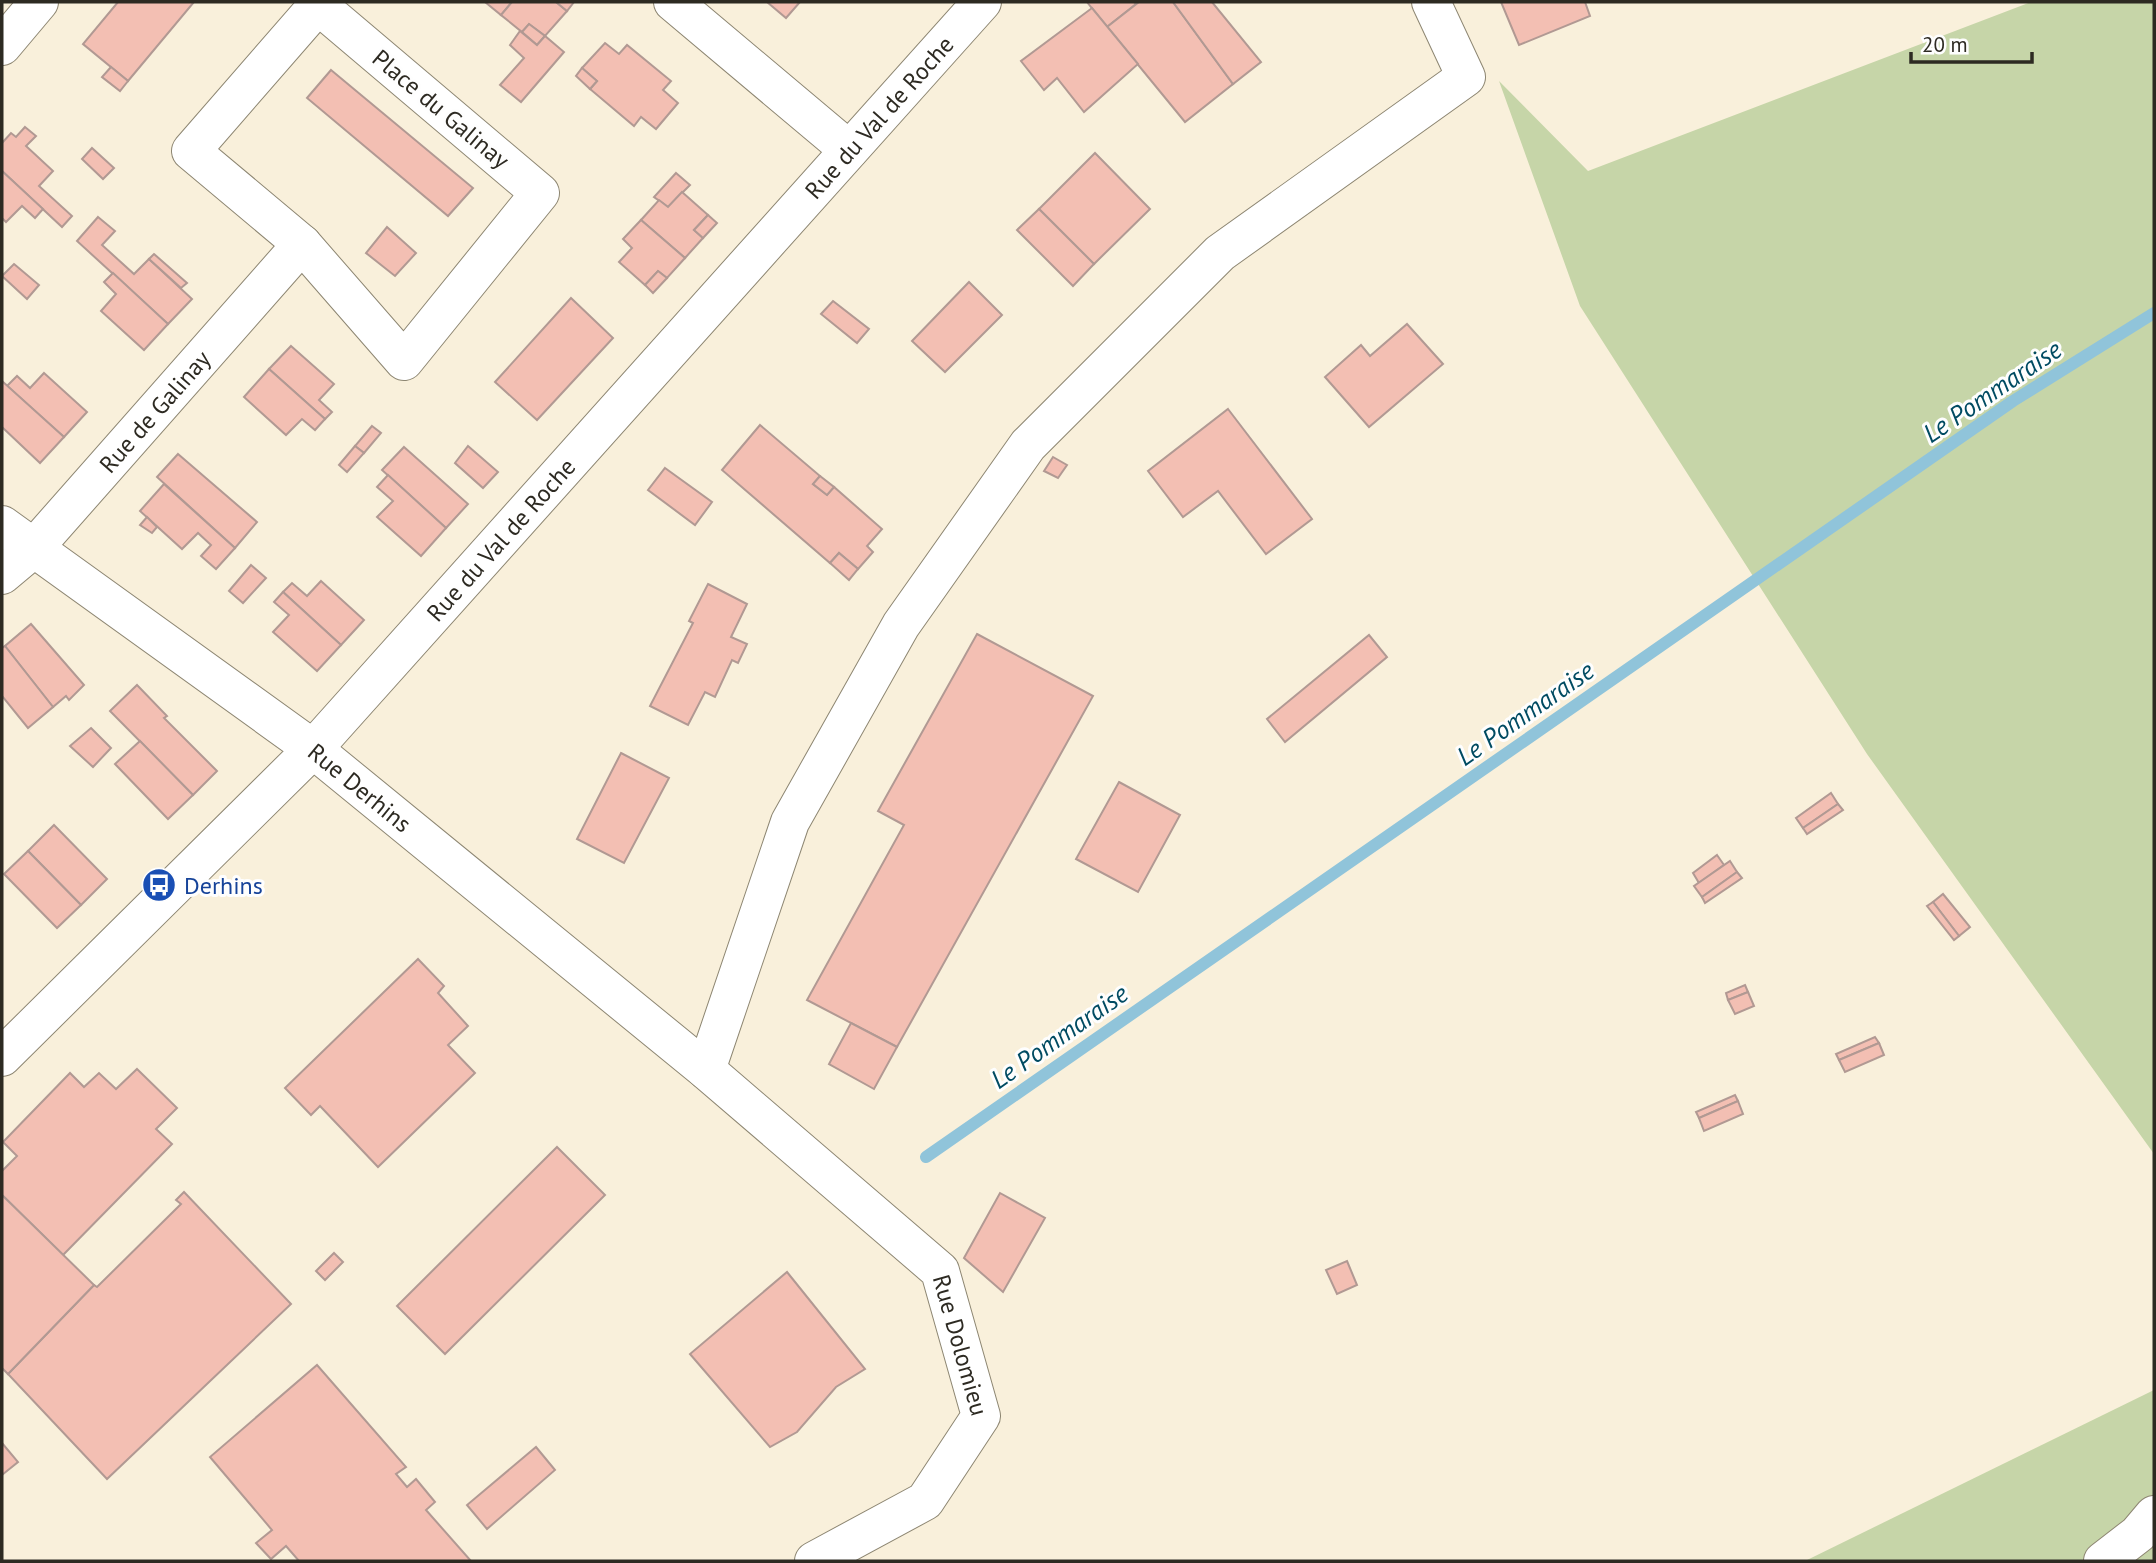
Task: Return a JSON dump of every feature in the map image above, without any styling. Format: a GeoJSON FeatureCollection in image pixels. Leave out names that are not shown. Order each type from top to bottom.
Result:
{"type":"FeatureCollection","features":[{"type":"Feature","properties":{"kind":"street"},"geometry":{"type":"LineString","coordinates":[[2,46],[39,2]]}},
{"type":"Feature","properties":{"kind":"street"},"geometry":{"type":"LineString","coordinates":[[673,2],[849,150]]}},
{"type":"Feature","properties":{"kind":"street","name":"Rue du Val de Roche"},"geometry":{"type":"LineString","coordinates":[[2,1057],[313,749],[982,2]]}},
{"type":"Feature","properties":{"kind":"street"},"geometry":{"type":"LineString","coordinates":[[706,1070],[789,822],[901,625],[1028,445],[1220,253],[1466,77],[1431,2]]}},
{"type":"Feature","properties":{"kind":"street","name":"Place du Galinay"},"geometry":{"type":"LineString","coordinates":[[318,5],[540,193],[404,361],[302,244],[191,151],[318,5]]}},
{"type":"Feature","properties":{"kind":"street","name":"Rue de Galinay"},"geometry":{"type":"LineString","coordinates":[[2,575],[33,549],[302,244]]}},
{"type":"Feature","properties":{"kind":"street","name":"Rue Derhins"},"geometry":{"type":"LineString","coordinates":[[2,525],[313,749],[706,1070]]}},
{"type":"Feature","properties":{"kind":"street","name":"Rue Dolomieu"},"geometry":{"type":"LineString","coordinates":[[706,1070],[940,1271],[981,1416],[925,1502],[814,1561]]}},
{"type":"Feature","properties":{"kind":"street"},"geometry":{"type":"LineString","coordinates":[[2103,1561],[2138,1534],[2154,1515]]}},
{"type":"Feature","properties":{"kind":"green space"},"geometry":{"type":"Polygon","coordinates":[[[2031,2],[2154,2],[2154,1154],[1867,754],[1580,306],[1499,81],[1588,171],[2031,2]]]}},
{"type":"Feature","properties":{"kind":"green space"},"geometry":{"type":"Polygon","coordinates":[[[2154,1390],[2154,1561],[1805,1561],[2154,1390]]]}},
{"type":"Feature","properties":{"kind":"building"},"geometry":{"type":"Polygon","coordinates":[[[118,2],[194,2],[128,81],[83,44],[118,2]]]}},
{"type":"Feature","properties":{"kind":"building"},"geometry":{"type":"Polygon","coordinates":[[[485,2],[512,2],[501,15],[485,2]]]}},
{"type":"Feature","properties":{"kind":"building"},"geometry":{"type":"Polygon","coordinates":[[[512,2],[556,2],[567,11],[545,36],[529,24],[522,32],[501,15],[512,2]]]}},
{"type":"Feature","properties":{"kind":"building"},"geometry":{"type":"Polygon","coordinates":[[[556,2],[574,2],[567,11],[556,2]]]}},
{"type":"Feature","properties":{"kind":"building"},"geometry":{"type":"Polygon","coordinates":[[[767,2],[800,2],[786,18],[767,2]]]}},
{"type":"Feature","properties":{"kind":"building"},"geometry":{"type":"Polygon","coordinates":[[[1087,2],[1134,2],[1136,4],[1107,27],[1087,2]]]}},
{"type":"Feature","properties":{"kind":"building"},"geometry":{"type":"Polygon","coordinates":[[[1139,2],[1173,2],[1233,84],[1185,122],[1107,27],[1139,2]]]}},
{"type":"Feature","properties":{"kind":"building"},"geometry":{"type":"Polygon","coordinates":[[[1173,2],[1212,2],[1261,62],[1233,84],[1173,2]]]}},
{"type":"Feature","properties":{"kind":"building"},"geometry":{"type":"Polygon","coordinates":[[[1501,2],[1585,2],[1590,16],[1519,45],[1501,2]]]}},
{"type":"Feature","properties":{"kind":"building"},"geometry":{"type":"Polygon","coordinates":[[[1092,8],[1138,64],[1084,112],[1057,78],[1044,90],[1021,61],[1092,8]]]}},
{"type":"Feature","properties":{"kind":"building"},"geometry":{"type":"Polygon","coordinates":[[[529,24],[545,36],[537,45],[522,32],[529,24]]]}},
{"type":"Feature","properties":{"kind":"building"},"geometry":{"type":"Polygon","coordinates":[[[520,31],[537,45],[545,36],[564,52],[521,102],[500,85],[524,58],[510,45],[520,31]]]}},
{"type":"Feature","properties":{"kind":"building"},"geometry":{"type":"Polygon","coordinates":[[[605,43],[619,54],[627,45],[671,81],[663,90],[678,103],[656,129],[641,117],[634,126],[590,89],[597,81],[582,68],[605,43]]]}},
{"type":"Feature","properties":{"kind":"building"},"geometry":{"type":"Polygon","coordinates":[[[111,67],[128,81],[120,91],[102,77],[111,67]]]}},
{"type":"Feature","properties":{"kind":"building"},"geometry":{"type":"Polygon","coordinates":[[[582,68],[597,81],[590,89],[576,76],[582,68]]]}},
{"type":"Feature","properties":{"kind":"building"},"geometry":{"type":"Polygon","coordinates":[[[331,70],[473,188],[448,216],[307,98],[331,70]]]}},
{"type":"Feature","properties":{"kind":"building"},"geometry":{"type":"Polygon","coordinates":[[[25,127],[36,136],[26,146],[53,171],[39,186],[72,216],[62,227],[2,171],[2,143],[11,133],[16,137],[25,127]]]}},
{"type":"Feature","properties":{"kind":"building"},"geometry":{"type":"Polygon","coordinates":[[[92,148],[114,168],[103,179],[82,159],[92,148]]]}},
{"type":"Feature","properties":{"kind":"building"},"geometry":{"type":"Polygon","coordinates":[[[1095,153],[1150,209],[1094,264],[1039,209],[1095,153]]]}},
{"type":"Feature","properties":{"kind":"building"},"geometry":{"type":"Polygon","coordinates":[[[2,171],[43,209],[35,218],[22,206],[6,222],[2,218],[2,171]]]}},
{"type":"Feature","properties":{"kind":"building"},"geometry":{"type":"Polygon","coordinates":[[[676,173],[690,185],[668,207],[654,197],[676,173]]]}},
{"type":"Feature","properties":{"kind":"building"},"geometry":{"type":"Polygon","coordinates":[[[682,192],[708,215],[694,230],[703,238],[685,258],[641,220],[659,200],[668,207],[682,192]]]}},
{"type":"Feature","properties":{"kind":"building"},"geometry":{"type":"Polygon","coordinates":[[[1039,209],[1094,264],[1073,286],[1017,230],[1039,209]]]}},
{"type":"Feature","properties":{"kind":"building"},"geometry":{"type":"Polygon","coordinates":[[[708,215],[717,223],[703,238],[694,230],[708,215]]]}},
{"type":"Feature","properties":{"kind":"building"},"geometry":{"type":"Polygon","coordinates":[[[98,217],[115,231],[102,245],[134,274],[149,259],[192,299],[168,324],[77,241],[98,217]]]}},
{"type":"Feature","properties":{"kind":"building"},"geometry":{"type":"Polygon","coordinates":[[[641,220],[685,258],[667,278],[658,271],[645,285],[619,262],[632,248],[623,239],[641,220]]]}},
{"type":"Feature","properties":{"kind":"building"},"geometry":{"type":"Polygon","coordinates":[[[387,227],[416,253],[395,276],[366,253],[387,227]]]}},
{"type":"Feature","properties":{"kind":"building"},"geometry":{"type":"Polygon","coordinates":[[[154,254],[187,283],[181,288],[149,259],[154,254]]]}},
{"type":"Feature","properties":{"kind":"building"},"geometry":{"type":"Polygon","coordinates":[[[14,264],[39,285],[27,299],[2,276],[14,264]]]}},
{"type":"Feature","properties":{"kind":"building"},"geometry":{"type":"Polygon","coordinates":[[[658,271],[667,278],[653,293],[645,285],[658,271]]]}},
{"type":"Feature","properties":{"kind":"building"},"geometry":{"type":"Polygon","coordinates":[[[113,273],[168,324],[144,350],[101,311],[116,294],[104,282],[113,273]]]}},
{"type":"Feature","properties":{"kind":"building"},"geometry":{"type":"Polygon","coordinates":[[[969,282],[1002,315],[945,372],[912,341],[969,282]]]}},
{"type":"Feature","properties":{"kind":"building"},"geometry":{"type":"Polygon","coordinates":[[[571,298],[613,338],[537,420],[495,382],[571,298]]]}},
{"type":"Feature","properties":{"kind":"building"},"geometry":{"type":"Polygon","coordinates":[[[833,301],[869,329],[857,343],[821,314],[833,301]]]}},
{"type":"Feature","properties":{"kind":"building"},"geometry":{"type":"Polygon","coordinates":[[[1407,324],[1443,364],[1369,427],[1325,377],[1361,345],[1370,356],[1407,324]]]}},
{"type":"Feature","properties":{"kind":"building"},"geometry":{"type":"Polygon","coordinates":[[[291,346],[334,384],[319,400],[332,412],[325,419],[269,369],[291,346]]]}},
{"type":"Feature","properties":{"kind":"building"},"geometry":{"type":"Polygon","coordinates":[[[269,369],[325,419],[315,430],[302,419],[286,435],[244,397],[269,369]]]}},
{"type":"Feature","properties":{"kind":"building"},"geometry":{"type":"Polygon","coordinates":[[[44,373],[87,412],[64,437],[7,386],[17,376],[30,388],[44,373]]]}},
{"type":"Feature","properties":{"kind":"building"},"geometry":{"type":"Polygon","coordinates":[[[2,381],[64,437],[40,463],[2,427],[2,381]]]}},
{"type":"Feature","properties":{"kind":"building"},"geometry":{"type":"Polygon","coordinates":[[[1228,409],[1312,519],[1266,554],[1218,491],[1183,517],[1148,471],[1228,409]]]}},
{"type":"Feature","properties":{"kind":"building"},"geometry":{"type":"Polygon","coordinates":[[[760,425],[820,476],[813,484],[827,495],[834,487],[882,529],[867,546],[873,552],[858,569],[839,553],[830,563],[722,470],[760,425]]]}},
{"type":"Feature","properties":{"kind":"building"},"geometry":{"type":"Polygon","coordinates":[[[372,426],[381,433],[364,453],[355,446],[372,426]]]}},
{"type":"Feature","properties":{"kind":"building"},"geometry":{"type":"Polygon","coordinates":[[[355,446],[364,453],[347,472],[339,465],[355,446]]]}},
{"type":"Feature","properties":{"kind":"building"},"geometry":{"type":"Polygon","coordinates":[[[468,446],[498,472],[483,488],[455,463],[468,446]]]}},
{"type":"Feature","properties":{"kind":"building"},"geometry":{"type":"Polygon","coordinates":[[[404,447],[468,504],[446,528],[382,470],[404,447]]]}},
{"type":"Feature","properties":{"kind":"building"},"geometry":{"type":"Polygon","coordinates":[[[178,454],[257,522],[235,548],[157,477],[178,454]]]}},
{"type":"Feature","properties":{"kind":"building"},"geometry":{"type":"Polygon","coordinates":[[[1053,457],[1067,465],[1058,478],[1044,471],[1053,457]]]}},
{"type":"Feature","properties":{"kind":"building"},"geometry":{"type":"Polygon","coordinates":[[[665,468],[712,502],[695,525],[648,490],[665,468]]]}},
{"type":"Feature","properties":{"kind":"building"},"geometry":{"type":"Polygon","coordinates":[[[388,475],[446,528],[421,556],[377,517],[393,501],[377,487],[388,475]]]}},
{"type":"Feature","properties":{"kind":"building"},"geometry":{"type":"Polygon","coordinates":[[[820,476],[834,487],[827,495],[813,484],[820,476]]]}},
{"type":"Feature","properties":{"kind":"building"},"geometry":{"type":"Polygon","coordinates":[[[164,484],[235,548],[216,569],[201,556],[211,545],[198,533],[182,549],[140,511],[164,484]]]}},
{"type":"Feature","properties":{"kind":"building"},"geometry":{"type":"Polygon","coordinates":[[[147,517],[157,527],[152,533],[140,525],[147,517]]]}},
{"type":"Feature","properties":{"kind":"building"},"geometry":{"type":"Polygon","coordinates":[[[839,553],[858,569],[849,580],[830,563],[839,553]]]}},
{"type":"Feature","properties":{"kind":"building"},"geometry":{"type":"Polygon","coordinates":[[[251,565],[266,578],[243,603],[229,591],[251,565]]]}},
{"type":"Feature","properties":{"kind":"building"},"geometry":{"type":"Polygon","coordinates":[[[321,581],[364,620],[341,645],[283,592],[292,583],[307,596],[321,581]]]}},
{"type":"Feature","properties":{"kind":"building"},"geometry":{"type":"Polygon","coordinates":[[[708,584],[747,604],[731,637],[747,644],[738,663],[732,660],[715,697],[705,692],[688,725],[650,706],[693,623],[689,621],[708,584]]]}},
{"type":"Feature","properties":{"kind":"building"},"geometry":{"type":"Polygon","coordinates":[[[283,592],[341,645],[317,671],[273,632],[289,615],[274,602],[283,592]]]}},
{"type":"Feature","properties":{"kind":"building"},"geometry":{"type":"Polygon","coordinates":[[[31,624],[84,685],[69,700],[66,696],[53,707],[5,646],[31,624]]]}},
{"type":"Feature","properties":{"kind":"building"},"geometry":{"type":"Polygon","coordinates":[[[977,634],[1093,696],[897,1047],[807,1000],[904,825],[878,811],[977,634]]]}},
{"type":"Feature","properties":{"kind":"building"},"geometry":{"type":"Polygon","coordinates":[[[1369,635],[1387,657],[1285,742],[1267,719],[1369,635]]]}},
{"type":"Feature","properties":{"kind":"building"},"geometry":{"type":"Polygon","coordinates":[[[5,646],[53,707],[28,728],[2,696],[2,648],[5,646]]]}},
{"type":"Feature","properties":{"kind":"building"},"geometry":{"type":"Polygon","coordinates":[[[137,685],[167,716],[164,718],[217,771],[193,795],[110,711],[137,685]]]}},
{"type":"Feature","properties":{"kind":"building"},"geometry":{"type":"Polygon","coordinates":[[[91,728],[111,748],[93,767],[70,746],[91,728]]]}},
{"type":"Feature","properties":{"kind":"building"},"geometry":{"type":"Polygon","coordinates":[[[140,741],[193,795],[168,819],[115,764],[140,741]]]}},
{"type":"Feature","properties":{"kind":"building"},"geometry":{"type":"Polygon","coordinates":[[[621,753],[669,778],[624,863],[577,839],[621,753]]]}},
{"type":"Feature","properties":{"kind":"building"},"geometry":{"type":"Polygon","coordinates":[[[1119,782],[1180,815],[1138,892],[1076,859],[1119,782]]]}},
{"type":"Feature","properties":{"kind":"building"},"geometry":{"type":"Polygon","coordinates":[[[1831,793],[1838,804],[1803,828],[1796,818],[1831,793]]]}},
{"type":"Feature","properties":{"kind":"building"},"geometry":{"type":"Polygon","coordinates":[[[1838,804],[1843,810],[1807,834],[1803,828],[1838,804]]]}},
{"type":"Feature","properties":{"kind":"building"},"geometry":{"type":"Polygon","coordinates":[[[54,825],[107,879],[81,905],[28,851],[54,825]]]}},
{"type":"Feature","properties":{"kind":"building"},"geometry":{"type":"Polygon","coordinates":[[[28,851],[81,905],[57,928],[4,874],[28,851]]]}},
{"type":"Feature","properties":{"kind":"building"},"geometry":{"type":"Polygon","coordinates":[[[1717,855],[1724,865],[1699,883],[1693,873],[1717,855]]]}},
{"type":"Feature","properties":{"kind":"building"},"geometry":{"type":"Polygon","coordinates":[[[1730,861],[1737,872],[1702,897],[1694,886],[1730,861]]]}},
{"type":"Feature","properties":{"kind":"building"},"geometry":{"type":"Polygon","coordinates":[[[1737,872],[1742,878],[1705,903],[1702,897],[1737,872]]]}},
{"type":"Feature","properties":{"kind":"building"},"geometry":{"type":"Polygon","coordinates":[[[1943,894],[1970,927],[1959,936],[1933,902],[1943,894]]]}},
{"type":"Feature","properties":{"kind":"building"},"geometry":{"type":"Polygon","coordinates":[[[1933,902],[1959,936],[1954,940],[1927,906],[1933,902]]]}},
{"type":"Feature","properties":{"kind":"building"},"geometry":{"type":"Polygon","coordinates":[[[418,959],[444,986],[438,993],[468,1026],[448,1045],[475,1073],[378,1167],[320,1106],[311,1115],[285,1088],[418,959]]]}},
{"type":"Feature","properties":{"kind":"building"},"geometry":{"type":"Polygon","coordinates":[[[1745,985],[1748,992],[1728,1000],[1726,993],[1745,985]]]}},
{"type":"Feature","properties":{"kind":"building"},"geometry":{"type":"Polygon","coordinates":[[[1748,992],[1754,1006],[1735,1014],[1728,1000],[1748,992]]]}},
{"type":"Feature","properties":{"kind":"building"},"geometry":{"type":"Polygon","coordinates":[[[851,1023],[897,1047],[874,1089],[829,1064],[851,1023]]]}},
{"type":"Feature","properties":{"kind":"building"},"geometry":{"type":"Polygon","coordinates":[[[1875,1037],[1879,1043],[1839,1060],[1836,1054],[1875,1037]]]}},
{"type":"Feature","properties":{"kind":"building"},"geometry":{"type":"Polygon","coordinates":[[[1879,1043],[1884,1055],[1845,1072],[1839,1060],[1879,1043]]]}},
{"type":"Feature","properties":{"kind":"building"},"geometry":{"type":"Polygon","coordinates":[[[137,1069],[177,1108],[156,1129],[172,1144],[63,1255],[2,1195],[2,1171],[17,1156],[3,1142],[70,1073],[84,1087],[99,1073],[116,1089],[137,1069]]]}},
{"type":"Feature","properties":{"kind":"building"},"geometry":{"type":"Polygon","coordinates":[[[1735,1095],[1738,1101],[1699,1118],[1696,1112],[1735,1095]]]}},
{"type":"Feature","properties":{"kind":"building"},"geometry":{"type":"Polygon","coordinates":[[[1738,1101],[1743,1114],[1704,1131],[1699,1118],[1738,1101]]]}},
{"type":"Feature","properties":{"kind":"building"},"geometry":{"type":"Polygon","coordinates":[[[557,1147],[605,1195],[445,1354],[397,1306],[557,1147]]]}},
{"type":"Feature","properties":{"kind":"building"},"geometry":{"type":"Polygon","coordinates":[[[184,1192],[291,1304],[107,1479],[8,1374],[94,1285],[97,1287],[181,1204],[176,1200],[184,1192]]]}},
{"type":"Feature","properties":{"kind":"building"},"geometry":{"type":"Polygon","coordinates":[[[1000,1193],[1045,1218],[1003,1292],[964,1258],[1000,1193]]]}},
{"type":"Feature","properties":{"kind":"building"},"geometry":{"type":"Polygon","coordinates":[[[2,1195],[94,1285],[8,1374],[2,1368],[2,1195]]]}},
{"type":"Feature","properties":{"kind":"building"},"geometry":{"type":"Polygon","coordinates":[[[334,1253],[343,1262],[325,1280],[316,1271],[334,1253]]]}},
{"type":"Feature","properties":{"kind":"building"},"geometry":{"type":"Polygon","coordinates":[[[1347,1261],[1357,1285],[1337,1294],[1326,1270],[1347,1261]]]}},
{"type":"Feature","properties":{"kind":"building"},"geometry":{"type":"Polygon","coordinates":[[[787,1272],[865,1369],[836,1387],[797,1432],[770,1447],[690,1354],[787,1272]]]}},
{"type":"Feature","properties":{"kind":"building"},"geometry":{"type":"Polygon","coordinates":[[[317,1365],[406,1467],[396,1474],[407,1487],[416,1479],[435,1502],[426,1510],[471,1561],[299,1561],[286,1546],[271,1559],[256,1543],[272,1530],[210,1457],[317,1365]]]}},
{"type":"Feature","properties":{"kind":"building"},"geometry":{"type":"Polygon","coordinates":[[[2,1443],[18,1462],[2,1475],[2,1443]]]}},
{"type":"Feature","properties":{"kind":"building"},"geometry":{"type":"Polygon","coordinates":[[[536,1447],[555,1470],[487,1529],[467,1505],[536,1447]]]}},
{"type":"Feature","properties":{"kind":"waterway","name":"Le Pommaraise"},"geometry":{"type":"LineString","coordinates":[[926,1157],[2013,401],[2154,313]]}},
{"type":"Feature","properties":{"kind":"place","name":"Derhins"},"geometry":{"type":"Point","coordinates":[159,885]}}]}
